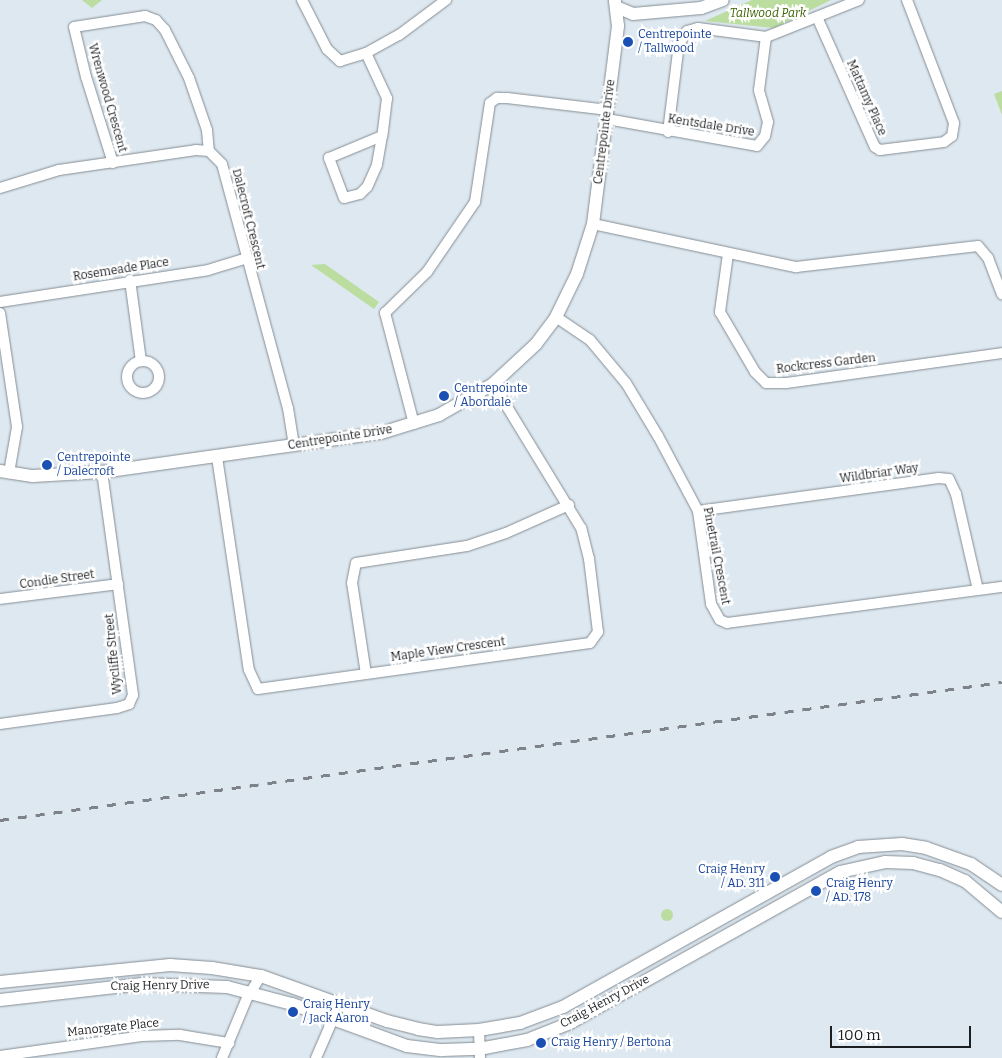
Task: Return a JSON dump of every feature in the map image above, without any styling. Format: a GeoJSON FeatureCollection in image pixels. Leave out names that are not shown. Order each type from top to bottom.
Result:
{"type":"FeatureCollection","features":[{"type":"Feature","properties":{"kind":"street"},"geometry":{"type":"LineString","coordinates":[[302,0],[332,57],[340,61],[366,53],[399,35],[431,4],[446,0]]}},
{"type":"Feature","properties":{"kind":"street"},"geometry":{"type":"LineString","coordinates":[[615,3],[628,0]]}},
{"type":"Feature","properties":{"kind":"street"},"geometry":{"type":"LineString","coordinates":[[615,3],[633,14],[701,8],[723,0]]}},
{"type":"Feature","properties":{"kind":"street","name":"Mattamy Place"},"geometry":{"type":"LineString","coordinates":[[817,16],[875,148],[880,150],[944,142],[952,136],[954,123],[907,0]]}},
{"type":"Feature","properties":{"kind":"street"},"geometry":{"type":"LineString","coordinates":[[668,132],[682,36],[698,28],[766,37],[852,1]]}},
{"type":"Feature","properties":{"kind":"street","name":"Centrepointe Drive"},"geometry":{"type":"LineString","coordinates":[[5,472],[33,476],[102,472],[381,433],[414,424],[467,401],[492,384],[536,344],[556,318],[576,274],[593,224],[618,26],[615,3]]}},
{"type":"Feature","properties":{"kind":"street","name":"Wrenwood Crescent"},"geometry":{"type":"LineString","coordinates":[[113,162],[86,77],[74,27],[145,16],[156,20],[165,30],[189,78],[207,130],[209,151]]}},
{"type":"Feature","properties":{"kind":"street","name":"Kentsdale Drive"},"geometry":{"type":"LineString","coordinates":[[414,424],[385,313],[427,272],[475,202],[490,103],[498,98],[508,98],[607,114],[668,132],[757,146],[765,136],[768,122],[759,90],[766,37]]}},
{"type":"Feature","properties":{"kind":"street"},"geometry":{"type":"LineString","coordinates":[[366,53],[387,98],[382,136],[377,165],[367,187],[360,194],[344,198],[329,158],[382,136]]}},
{"type":"Feature","properties":{"kind":"street"},"geometry":{"type":"LineString","coordinates":[[0,188],[59,170],[209,151]]}},
{"type":"Feature","properties":{"kind":"street","name":"Dalecroft Crescent"},"geometry":{"type":"LineString","coordinates":[[209,151],[222,164],[245,259],[288,408],[294,445]]}},
{"type":"Feature","properties":{"kind":"street"},"geometry":{"type":"LineString","coordinates":[[593,224],[728,254],[810,268],[978,246],[988,258],[1002,294]]}},
{"type":"Feature","properties":{"kind":"street","name":"Rockcress Garden"},"geometry":{"type":"LineString","coordinates":[[728,254],[720,312],[755,372],[766,383],[786,383],[1002,353]]}},
{"type":"Feature","properties":{"kind":"street","name":"Rosemeade Place"},"geometry":{"type":"LineString","coordinates":[[0,302],[130,280],[208,270],[245,259]]}},
{"type":"Feature","properties":{"kind":"street"},"geometry":{"type":"LineString","coordinates":[[130,280],[141,361]]}},
{"type":"Feature","properties":{"kind":"street"},"geometry":{"type":"LineString","coordinates":[[0,313],[17,427],[5,472]]}},
{"type":"Feature","properties":{"kind":"street","name":"Pinetrail Crescent"},"geometry":{"type":"LineString","coordinates":[[556,318],[590,340],[626,383],[698,511],[711,604],[715,614],[728,623],[1002,587]]}},
{"type":"Feature","properties":{"kind":"street","name":"Maple View Crescent"},"geometry":{"type":"LineString","coordinates":[[217,457],[249,670],[258,689],[590,643],[598,632],[589,559],[581,528],[569,505],[492,384]]}},
{"type":"Feature","properties":{"kind":"street","name":"Wycliffe Street"},"geometry":{"type":"LineString","coordinates":[[0,724],[128,704],[133,695],[102,472]]}},
{"type":"Feature","properties":{"kind":"street","name":"Wildbriar Way"},"geometry":{"type":"LineString","coordinates":[[698,511],[940,478],[949,479],[956,494],[978,590]]}},
{"type":"Feature","properties":{"kind":"street"},"geometry":{"type":"LineString","coordinates":[[366,674],[352,583],[356,563],[473,544],[506,533],[569,505]]}},
{"type":"Feature","properties":{"kind":"street","name":"Condie Street"},"geometry":{"type":"LineString","coordinates":[[0,599],[118,584]]}},
{"type":"Feature","properties":{"kind":"street","name":"Craig Henry Drive"},"geometry":{"type":"LineString","coordinates":[[0,982],[170,965],[233,970],[261,976],[339,1004],[418,1029],[479,1030],[520,1023],[563,1007],[831,857],[858,847],[902,844],[926,848],[971,864],[1002,885]]}},
{"type":"Feature","properties":{"kind":"street","name":"Craig Henry Drive"},"geometry":{"type":"LineString","coordinates":[[0,1000],[142,984],[188,984],[250,992],[407,1046],[480,1053],[527,1040],[570,1023],[840,872],[885,862],[913,863],[940,870],[964,881],[1002,912]]}},
{"type":"Feature","properties":{"kind":"street"},"geometry":{"type":"LineString","coordinates":[[222,1058],[250,992],[261,976]]}},
{"type":"Feature","properties":{"kind":"street"},"geometry":{"type":"LineString","coordinates":[[316,1058],[339,1004]]}},
{"type":"Feature","properties":{"kind":"street"},"geometry":{"type":"LineString","coordinates":[[479,1030],[480,1053]]}},
{"type":"Feature","properties":{"kind":"street","name":"Manorgate Place"},"geometry":{"type":"LineString","coordinates":[[0,1056],[142,1036],[180,1035],[229,1043]]}},
{"type":"Feature","properties":{"kind":"green space"},"geometry":{"type":"Polygon","coordinates":[[[82,0],[102,0],[92,8],[82,0]]]}},
{"type":"Feature","properties":{"kind":"green space","name":"Tallwood Park"},"geometry":{"type":"Polygon","coordinates":[[[752,0],[831,0],[774,28],[705,21],[752,0]]]}},
{"type":"Feature","properties":{"kind":"green space"},"geometry":{"type":"Polygon","coordinates":[[[1002,91],[1002,115],[994,94],[1002,91]]]}},
{"type":"Feature","properties":{"kind":"green space"},"geometry":{"type":"Polygon","coordinates":[[[325,264],[379,302],[374,309],[311,265],[325,264]]]}},
{"type":"Feature","properties":{"kind":"green space"},"geometry":{"type":"Polygon","coordinates":[[[667,909],[673,915],[667,921],[661,915],[667,909]]]}},
{"type":"Feature","properties":{"kind":"railway"},"geometry":{"type":"LineString","coordinates":[[0,820],[1002,682]]}},
{"type":"Feature","properties":{"kind":"place","name":"Centrepointe / Tallwood"},"geometry":{"type":"Point","coordinates":[628,42]}},
{"type":"Feature","properties":{"kind":"place","name":"Centrepointe / Abordale"},"geometry":{"type":"Point","coordinates":[444,396]}},
{"type":"Feature","properties":{"kind":"place","name":"Centrepointe / Dalecroft"},"geometry":{"type":"Point","coordinates":[47,465]}},
{"type":"Feature","properties":{"kind":"place","name":"Craig Henry / AD. 311"},"geometry":{"type":"Point","coordinates":[775,877]}},
{"type":"Feature","properties":{"kind":"place","name":"Craig Henry / AD. 178"},"geometry":{"type":"Point","coordinates":[816,891]}},
{"type":"Feature","properties":{"kind":"place","name":"Craig Henry / Jack Aaron"},"geometry":{"type":"Point","coordinates":[293,1012]}},
{"type":"Feature","properties":{"kind":"place","name":"Craig Henry / Bertona"},"geometry":{"type":"Point","coordinates":[541,1043]}}]}
